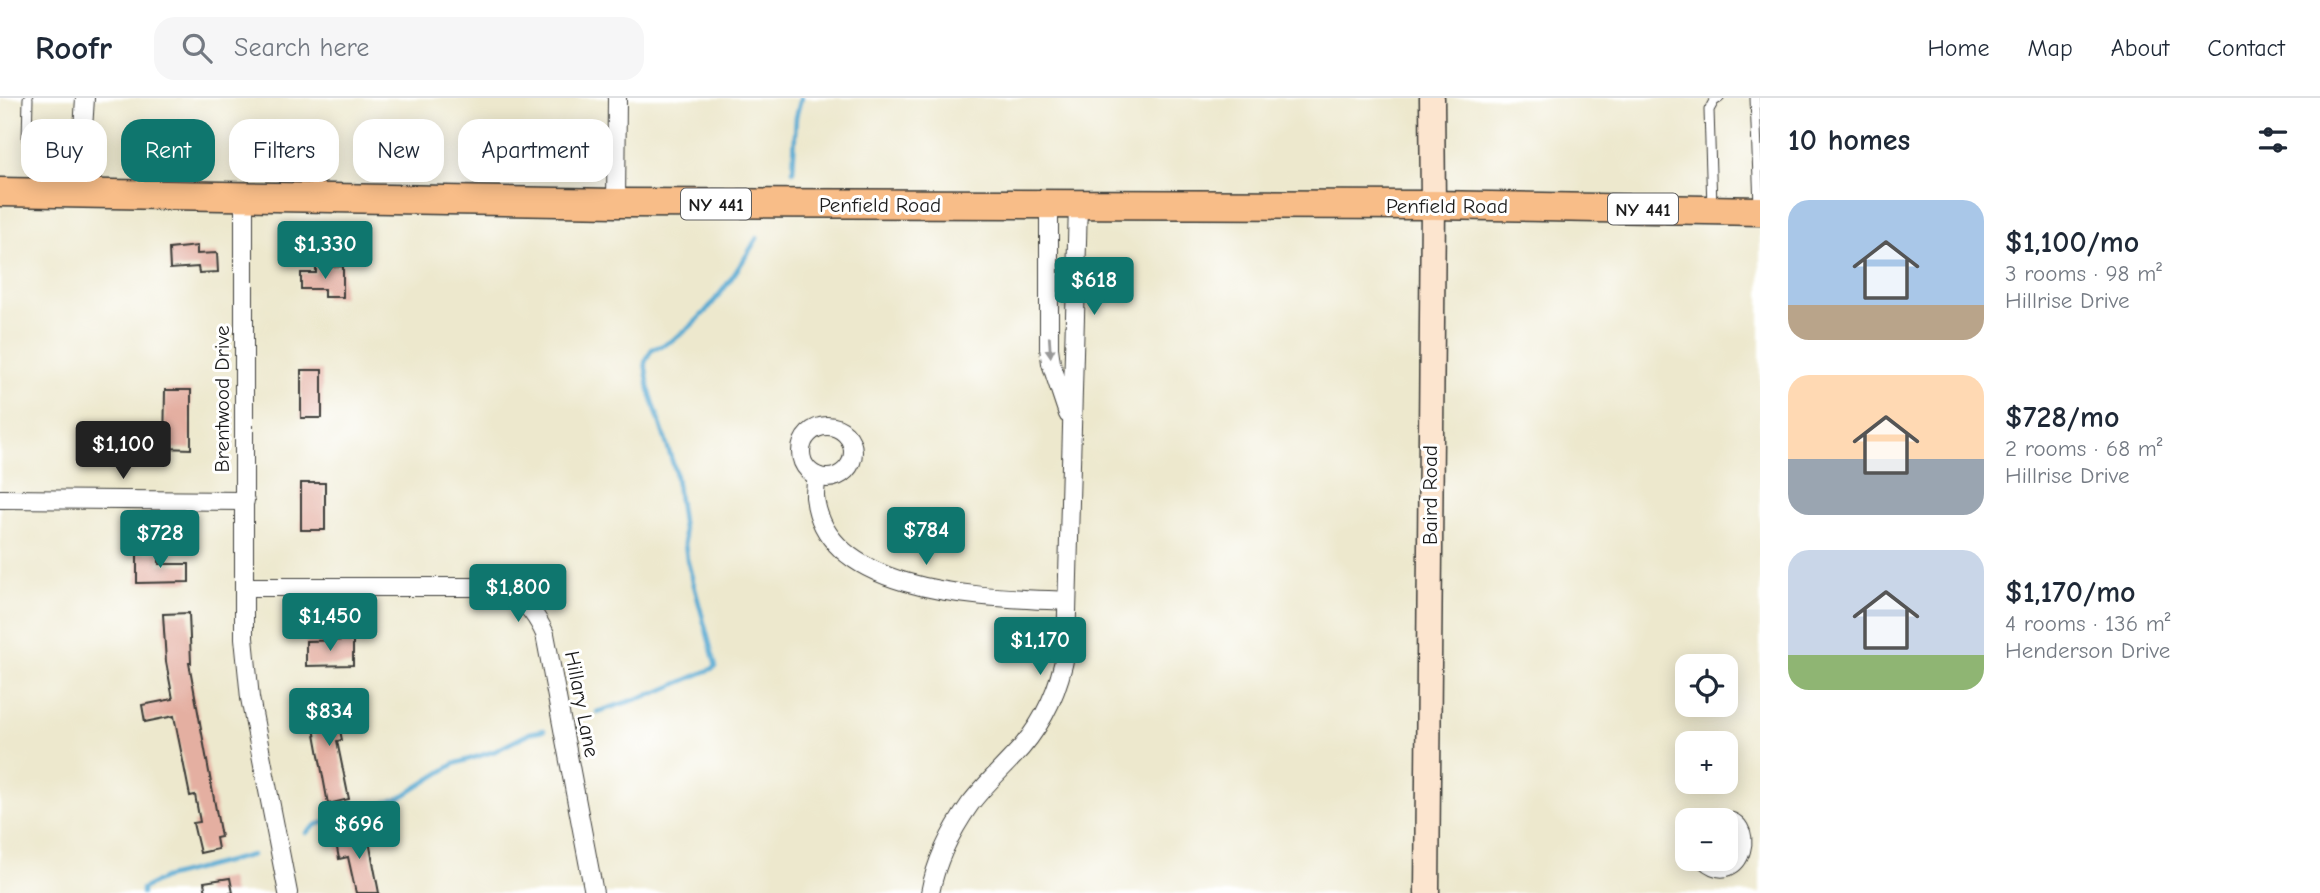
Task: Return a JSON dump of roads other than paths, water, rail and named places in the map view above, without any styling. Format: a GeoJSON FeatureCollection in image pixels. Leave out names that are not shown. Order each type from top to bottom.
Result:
{"type":"FeatureCollection","features":[{"type":"Feature","properties":{"kind":"main road","name":"Penfield Road"},"geometry":{"type":"LineString","coordinates":[[0,192],[616,203],[1433,205],[1760,211]]}},
{"type":"Feature","properties":{"kind":"street"},"geometry":{"type":"LineString","coordinates":[[79,192],[85,98]]}},
{"type":"Feature","properties":{"kind":"street"},"geometry":{"type":"LineString","coordinates":[[616,203],[617,98]]}},
{"type":"Feature","properties":{"kind":"street","name":"Baird Road"},"geometry":{"type":"LineString","coordinates":[[1427,893],[1432,98]]}},
{"type":"Feature","properties":{"kind":"street","name":"Brentwood Drive"},"geometry":{"type":"LineString","coordinates":[[244,195],[246,669],[288,893]]}},
{"type":"Feature","properties":{"kind":"street"},"geometry":{"type":"LineString","coordinates":[[1049,205],[1049,348],[1051,363],[1072,427]]}},
{"type":"Feature","properties":{"kind":"street"},"geometry":{"type":"LineString","coordinates":[[930,893],[941,855],[954,829],[971,803],[1022,746],[1052,699],[1062,675],[1068,601],[1078,205]]}},
{"type":"Feature","properties":{"kind":"street"},"geometry":{"type":"LineString","coordinates":[[817,475],[815,497],[821,520],[847,554],[875,572],[903,581],[971,595],[1068,601]]}},
{"type":"Feature","properties":{"kind":"street"},"geometry":{"type":"LineString","coordinates":[[0,499],[245,501]]}},
{"type":"Feature","properties":{"kind":"street","name":"Hillary Lane"},"geometry":{"type":"LineString","coordinates":[[244,587],[475,587],[497,589],[514,595],[528,605],[537,617],[548,646],[594,893]]}},
{"type":"Feature","properties":{"kind":"street"},"geometry":{"type":"LineString","coordinates":[[1738,825],[1754,844],[1744,860],[1738,864]]}},
{"type":"Feature","properties":{"kind":"lane"},"geometry":{"type":"LineString","coordinates":[[28,98],[28,119]]}},
{"type":"Feature","properties":{"kind":"lane"},"geometry":{"type":"LineString","coordinates":[[1712,210],[1709,110],[1719,98]]}},
{"type":"Feature","properties":{"kind":"lane"},"geometry":{"type":"LineString","coordinates":[[1755,98],[1760,211]]}},
{"type":"Feature","properties":{"kind":"waterway"},"geometry":{"type":"LineString","coordinates":[[793,171],[796,117],[801,98]]}},
{"type":"Feature","properties":{"kind":"waterway"},"geometry":{"type":"LineString","coordinates":[[597,712],[658,692],[716,667],[687,559],[675,470],[649,389],[645,362],[652,349],[668,343],[698,319],[726,286],[757,238]]}},
{"type":"Feature","properties":{"kind":"waterway"},"geometry":{"type":"LineString","coordinates":[[306,833],[316,825],[400,798],[454,764],[495,751],[530,733],[544,730]]}},
{"type":"Feature","properties":{"kind":"waterway"},"geometry":{"type":"LineString","coordinates":[[142,893],[142,889],[164,878],[252,855]]}}]}
